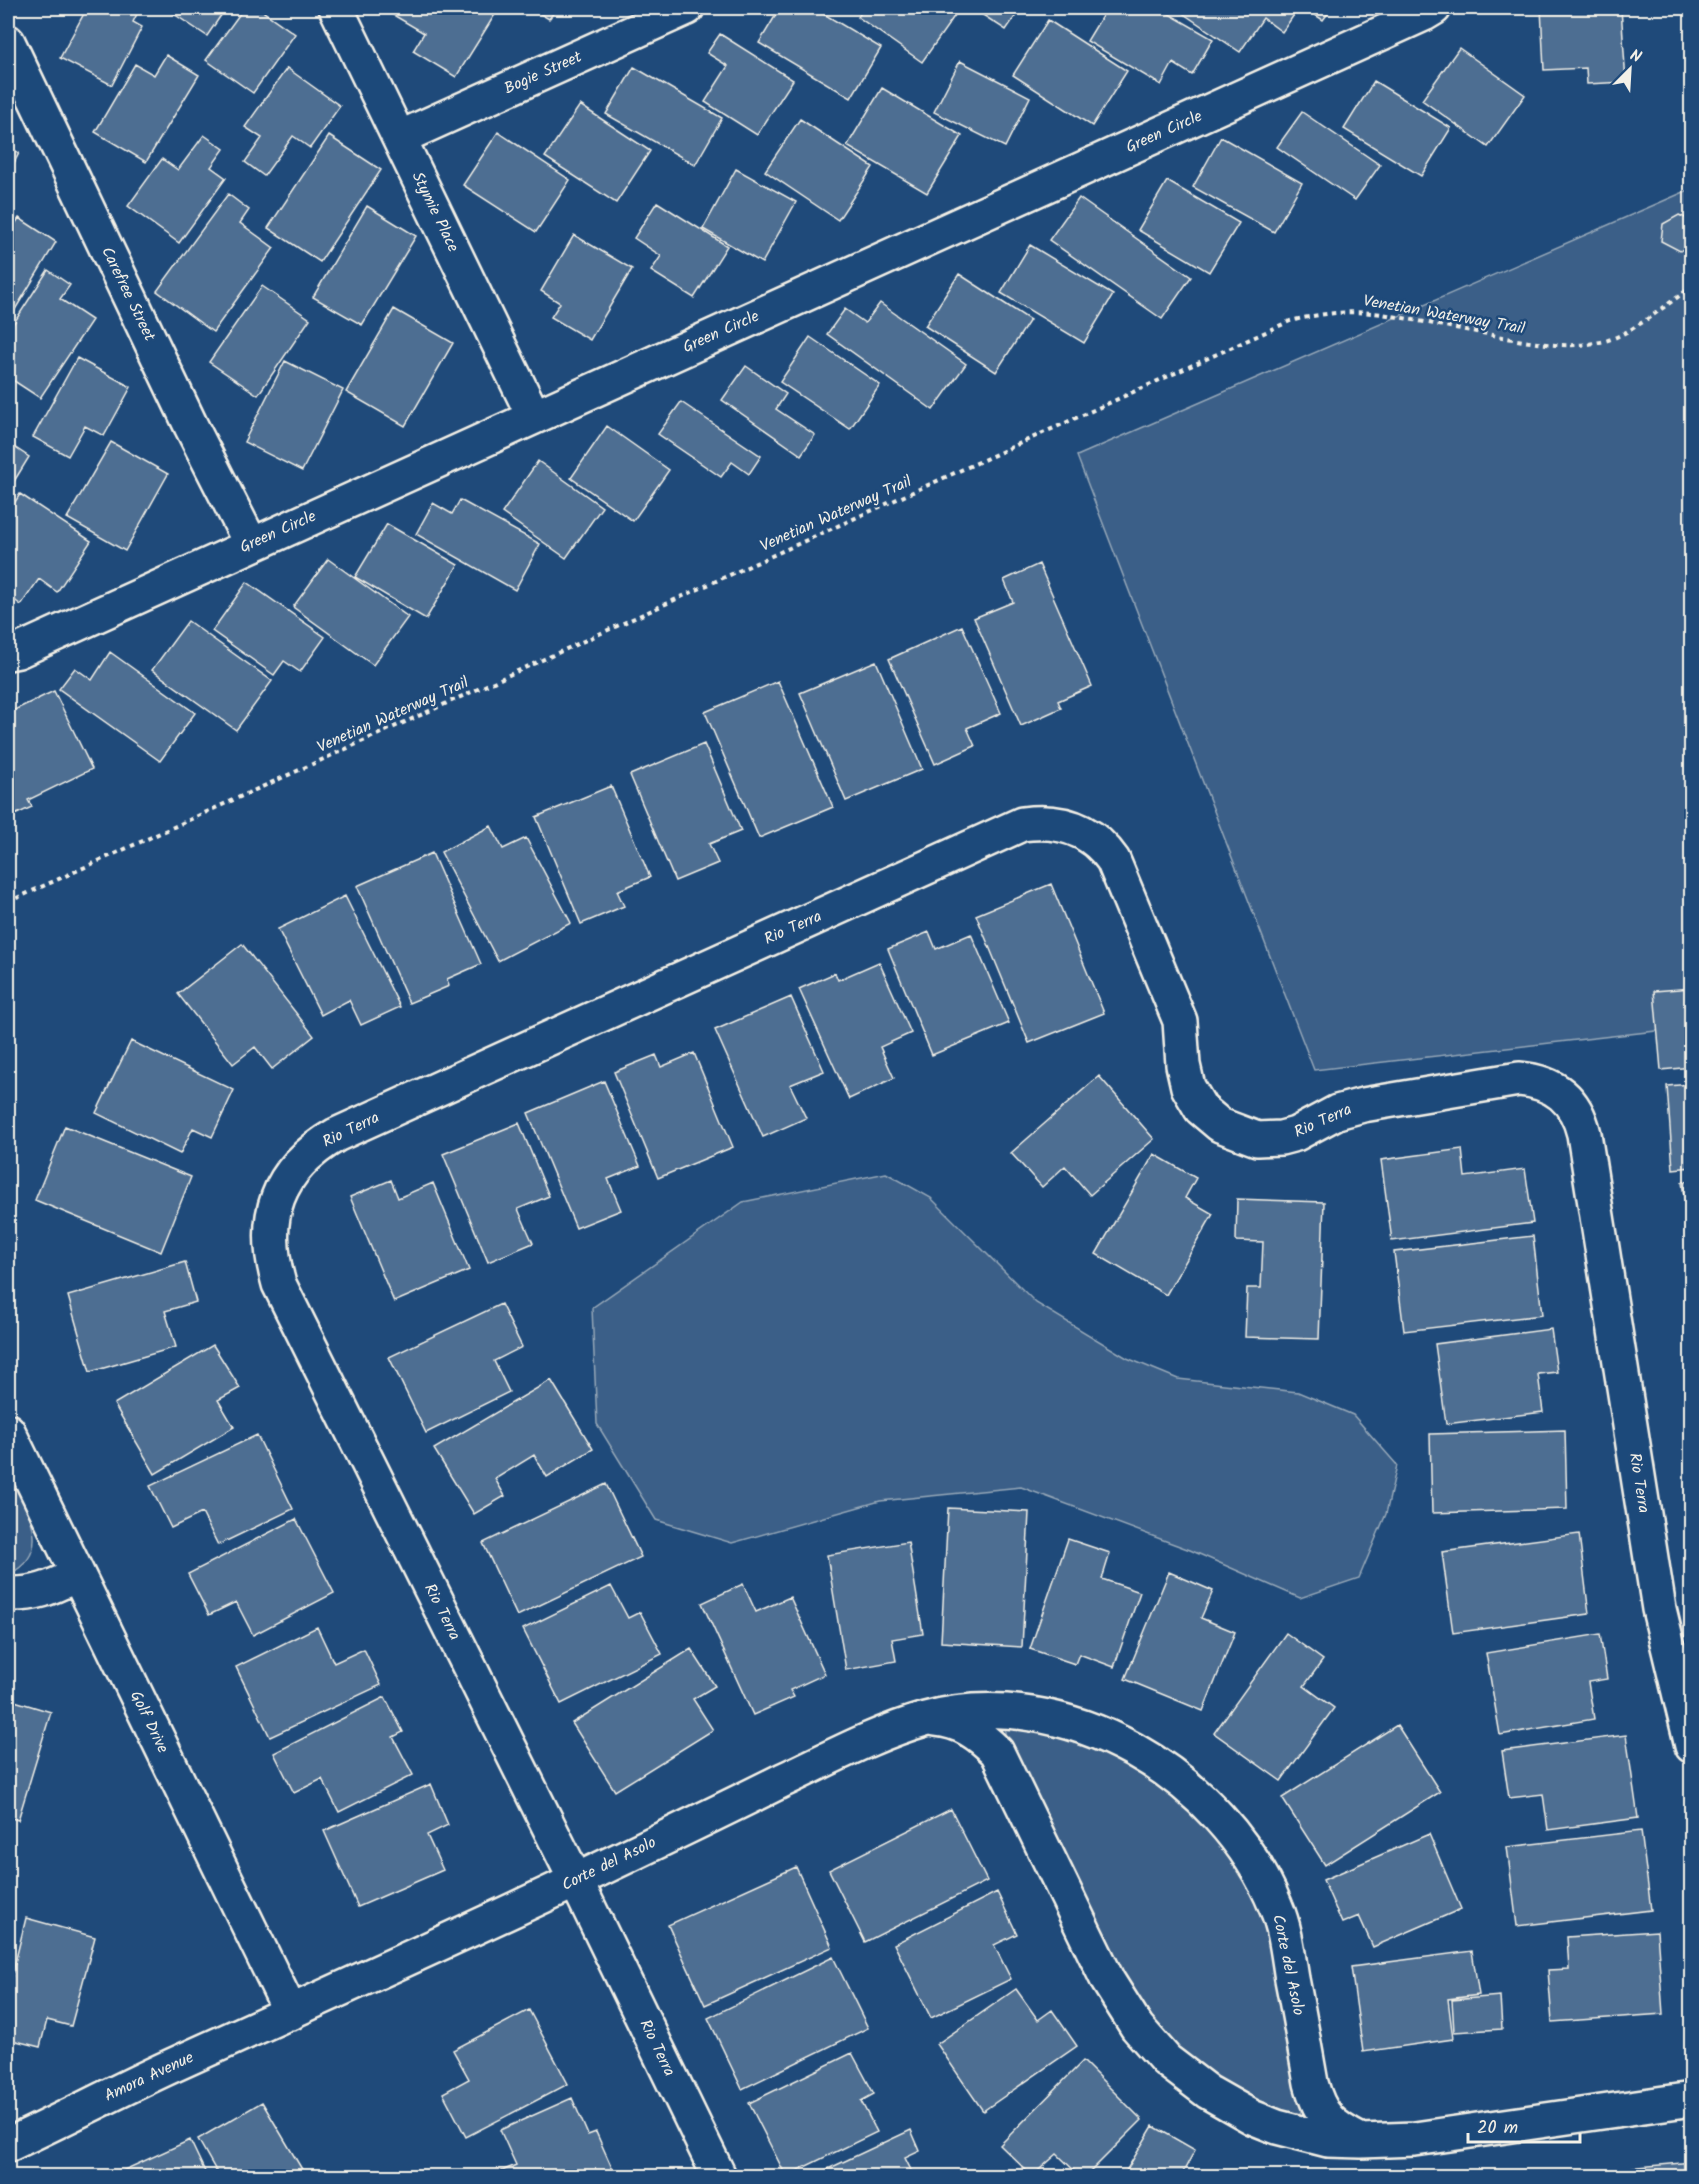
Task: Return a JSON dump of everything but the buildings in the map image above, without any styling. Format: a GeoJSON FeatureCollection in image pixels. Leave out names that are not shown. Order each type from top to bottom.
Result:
{"type":"FeatureCollection","features":[{"type":"Feature","properties":{"kind":"street","name":"Stymie Place"},"geometry":{"type":"LineString","coordinates":[[336,8],[534,417]]}},
{"type":"Feature","properties":{"kind":"street","name":"Bogie Street"},"geometry":{"type":"LineString","coordinates":[[399,138],[687,8]]}},
{"type":"Feature","properties":{"kind":"street","name":"Green Circle"},"geometry":{"type":"LineString","coordinates":[[8,653],[18,651],[1434,8]]}},
{"type":"Feature","properties":{"kind":"street","name":"Carefree Street"},"geometry":{"type":"LineString","coordinates":[[8,42],[191,426],[250,544]]}},
{"type":"Feature","properties":{"kind":"street","name":"Rio Terra"},"geometry":{"type":"LineString","coordinates":[[718,2176],[576,1881],[279,1284],[272,1260],[270,1238],[273,1215],[281,1191],[303,1158],[336,1135],[1022,824],[1041,821],[1077,829],[1104,847],[1113,860],[1180,1021],[1183,1065],[1188,1087],[1201,1108],[1220,1125],[1257,1138],[1281,1138],[1296,1134],[1337,1112],[1363,1105],[1519,1079],[1531,1080],[1554,1089],[1574,1107],[1584,1134],[1659,1609],[1692,1746]]}},
{"type":"Feature","properties":{"kind":"street","name":"Golf Drive"},"geometry":{"type":"LineString","coordinates":[[8,1431],[291,2013]]}},
{"type":"Feature","properties":{"kind":"street"},"geometry":{"type":"LineString","coordinates":[[8,1593],[25,1595],[46,1590],[77,1575]]}},
{"type":"Feature","properties":{"kind":"street","name":"Corte del Asolo"},"geometry":{"type":"LineString","coordinates":[[291,2013],[576,1881],[862,1742],[928,1719],[958,1713],[1022,1712],[1060,1720],[1101,1733],[1163,1768],[1193,1791],[1219,1816],[1242,1845],[1276,1907],[1285,1934],[1316,2102],[1326,2118],[1340,2131],[1361,2141]]}},
{"type":"Feature","properties":{"kind":"street","name":"Corte del Asolo"},"geometry":{"type":"LineString","coordinates":[[928,1719],[949,1720],[965,1727],[983,1738],[997,1752],[1108,1981],[1137,2027],[1166,2060],[1208,2092],[1260,2120],[1298,2134],[1328,2140],[1415,2139],[1692,2099]]}},
{"type":"Feature","properties":{"kind":"street","name":"Amora Avenue"},"geometry":{"type":"LineString","coordinates":[[8,2145],[167,2068],[291,2013]]}},
{"type":"Feature","properties":{"kind":"path","name":"Venetian Waterway Trail"},"geometry":{"type":"LineString","coordinates":[[8,902],[1290,321],[1334,312],[1357,311],[1536,343],[1586,344],[1626,333],[1692,287]]}},
{"type":"Feature","properties":{"kind":"shaded area"},"geometry":{"type":"Polygon","coordinates":[[[1691,189],[1691,1027],[1314,1070],[1077,456],[1691,189]]]}},
{"type":"Feature","properties":{"kind":"shaded area"},"geometry":{"type":"Polygon","coordinates":[[[886,1173],[931,1198],[1036,1303],[1127,1358],[1178,1379],[1298,1392],[1353,1415],[1397,1465],[1386,1514],[1359,1578],[1300,1598],[1190,1550],[1021,1487],[880,1501],[732,1543],[656,1520],[597,1424],[592,1308],[743,1202],[886,1173]]]}},
{"type":"Feature","properties":{"kind":"shaded area"},"geometry":{"type":"Polygon","coordinates":[[[8,1472],[28,1514],[33,1528],[34,1541],[31,1554],[23,1565],[8,1575],[8,1472]]]}},
{"type":"Feature","properties":{"kind":"shaded area"},"geometry":{"type":"Polygon","coordinates":[[[1005,1727],[1055,1728],[1148,1770],[1225,1843],[1266,1923],[1277,1965],[1301,2111],[1298,2117],[1293,2119],[1206,2078],[1169,2044],[1126,1986],[1005,1737],[1005,1727]]]}}]}
